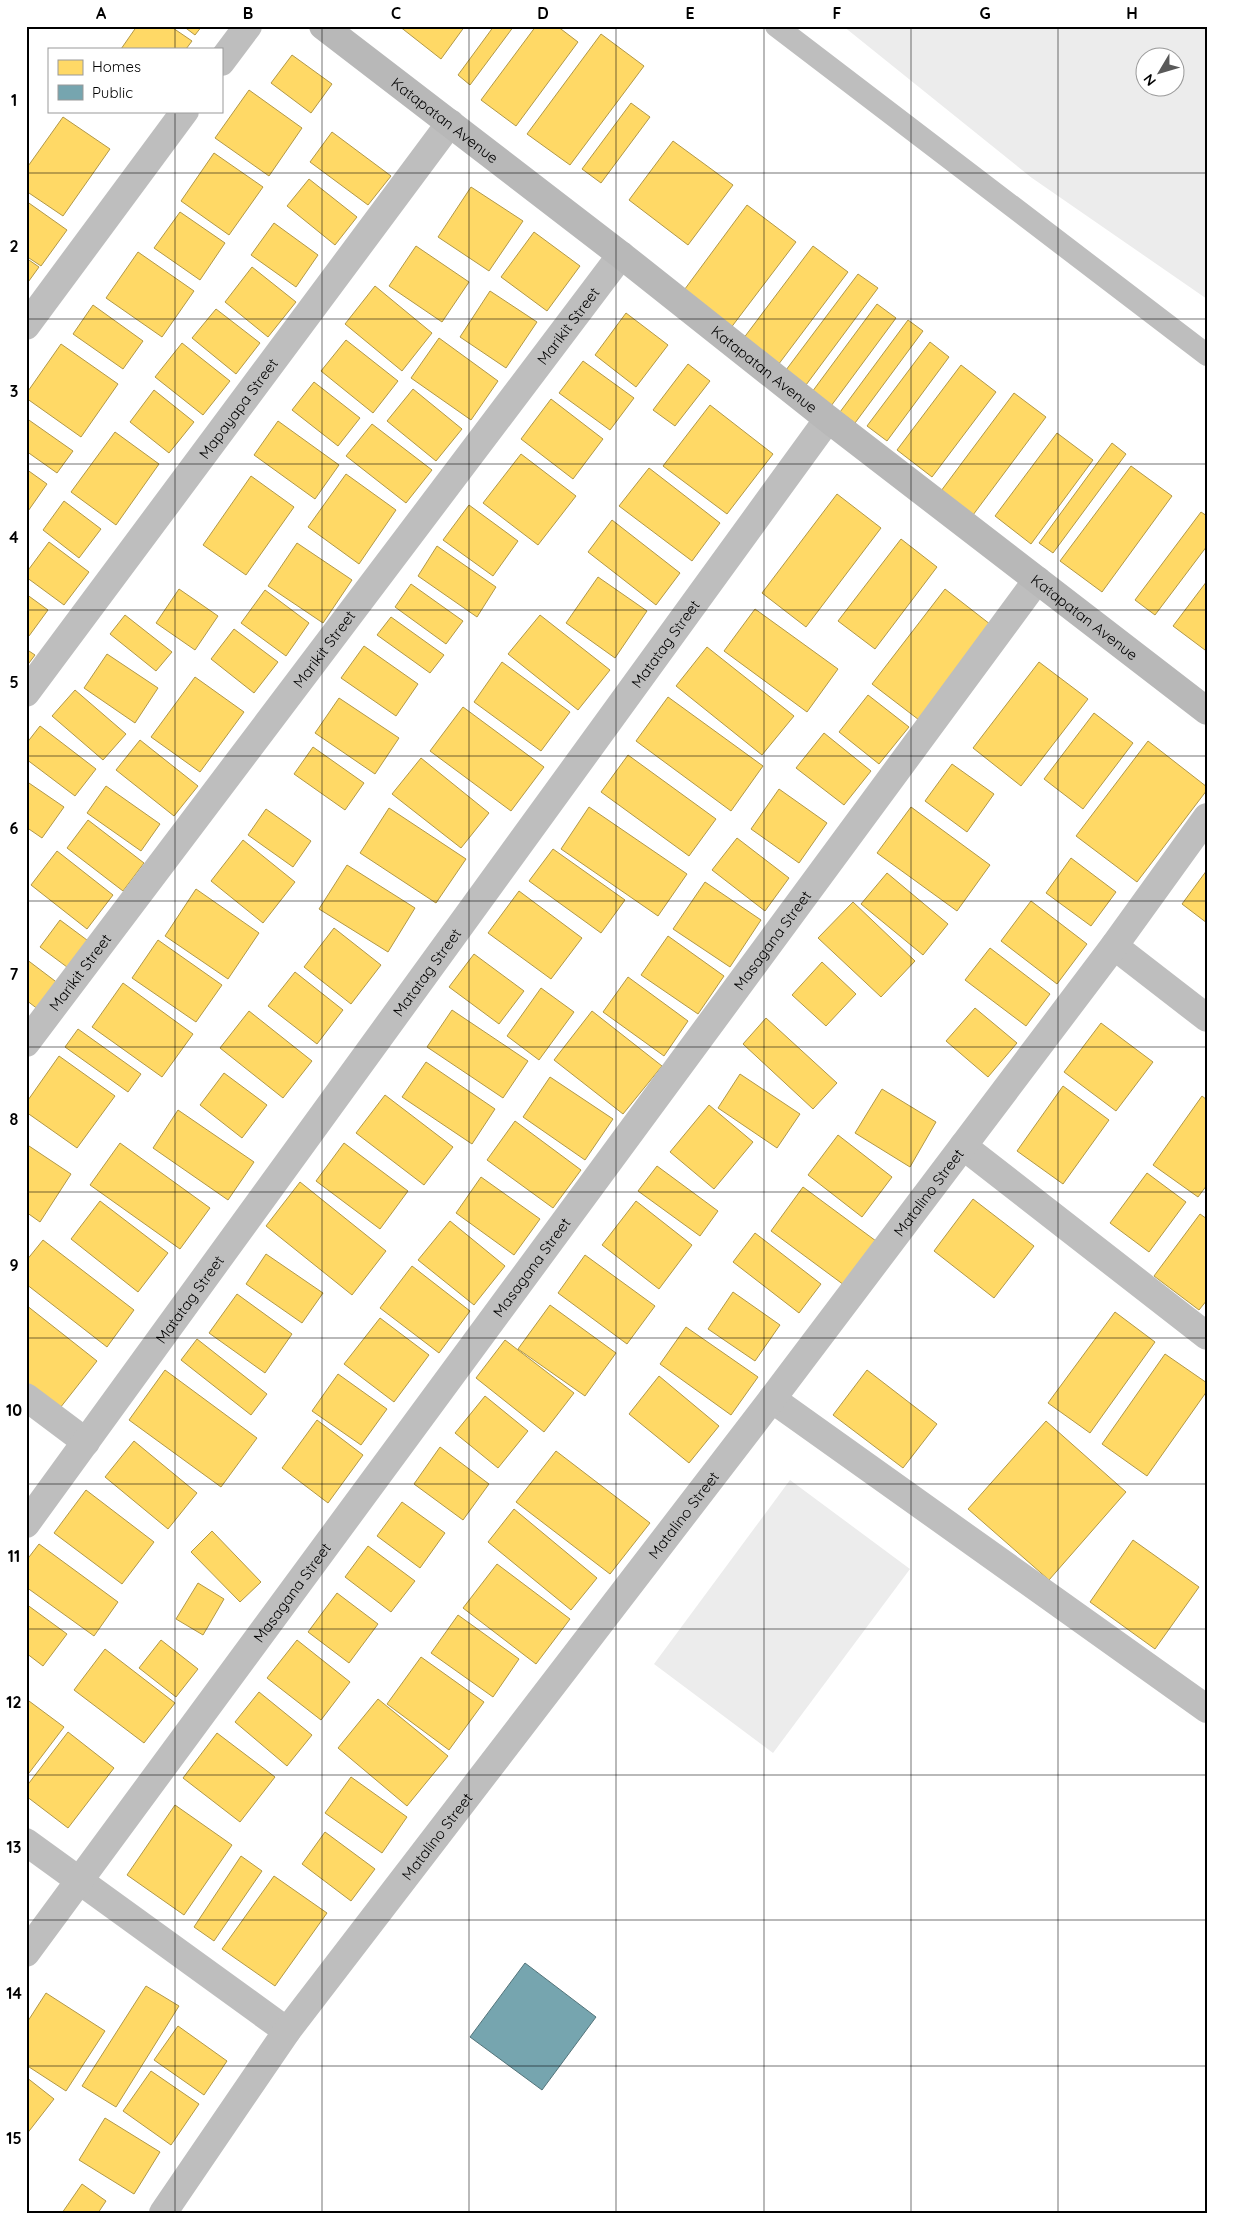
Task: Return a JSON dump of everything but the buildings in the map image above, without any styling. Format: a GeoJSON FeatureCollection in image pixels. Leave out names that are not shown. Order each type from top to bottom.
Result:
{"type":"FeatureCollection","features":[{"type":"Feature","properties":{"kind":"street"},"geometry":{"type":"LineString","coordinates":[[222,61],[248,26]]}},
{"type":"Feature","properties":{"kind":"street","name":"Katapatan Avenue"},"geometry":{"type":"LineString","coordinates":[[323,26],[621,255],[828,419],[1207,711]]}},
{"type":"Feature","properties":{"kind":"street"},"geometry":{"type":"LineString","coordinates":[[26,326],[184,112]]}},
{"type":"Feature","properties":{"kind":"street","name":"Mapayapa Street"},"geometry":{"type":"LineString","coordinates":[[26,693],[450,123]]}},
{"type":"Feature","properties":{"kind":"street","name":"Marikit Street"},"geometry":{"type":"LineString","coordinates":[[26,1043],[621,255]]}},
{"type":"Feature","properties":{"kind":"street","name":"Matatag Street"},"geometry":{"type":"LineString","coordinates":[[26,1524],[828,419]]}},
{"type":"Feature","properties":{"kind":"street","name":"Masagana Street"},"geometry":{"type":"LineString","coordinates":[[26,1953],[81,1882],[1037,580]]}},
{"type":"Feature","properties":{"kind":"street","name":"Matalino Street"},"geometry":{"type":"LineString","coordinates":[[162,2213],[287,2031],[772,1399],[1114,946],[1207,817]]}},
{"type":"Feature","properties":{"kind":"street"},"geometry":{"type":"LineString","coordinates":[[1114,946],[1207,1018]]}},
{"type":"Feature","properties":{"kind":"street"},"geometry":{"type":"LineString","coordinates":[[963,1146],[1207,1336]]}},
{"type":"Feature","properties":{"kind":"street"},"geometry":{"type":"LineString","coordinates":[[26,1397],[86,1442]]}},
{"type":"Feature","properties":{"kind":"street"},"geometry":{"type":"LineString","coordinates":[[772,1399],[1207,1709]]}},
{"type":"Feature","properties":{"kind":"street"},"geometry":{"type":"LineString","coordinates":[[26,1842],[287,2031]]}},
{"type":"Feature","properties":{"kind":"lane"},"geometry":{"type":"LineString","coordinates":[[776,26],[1207,354]]}},
{"type":"Feature","properties":{"kind":"shaded area"},"geometry":{"type":"Polygon","coordinates":[[[843,26],[1207,26],[1207,299],[1032,178],[843,26]]]}},
{"type":"Feature","properties":{"kind":"shaded area"},"geometry":{"type":"Polygon","coordinates":[[[790,1480],[910,1569],[773,1753],[654,1664],[790,1480]]]}}]}
